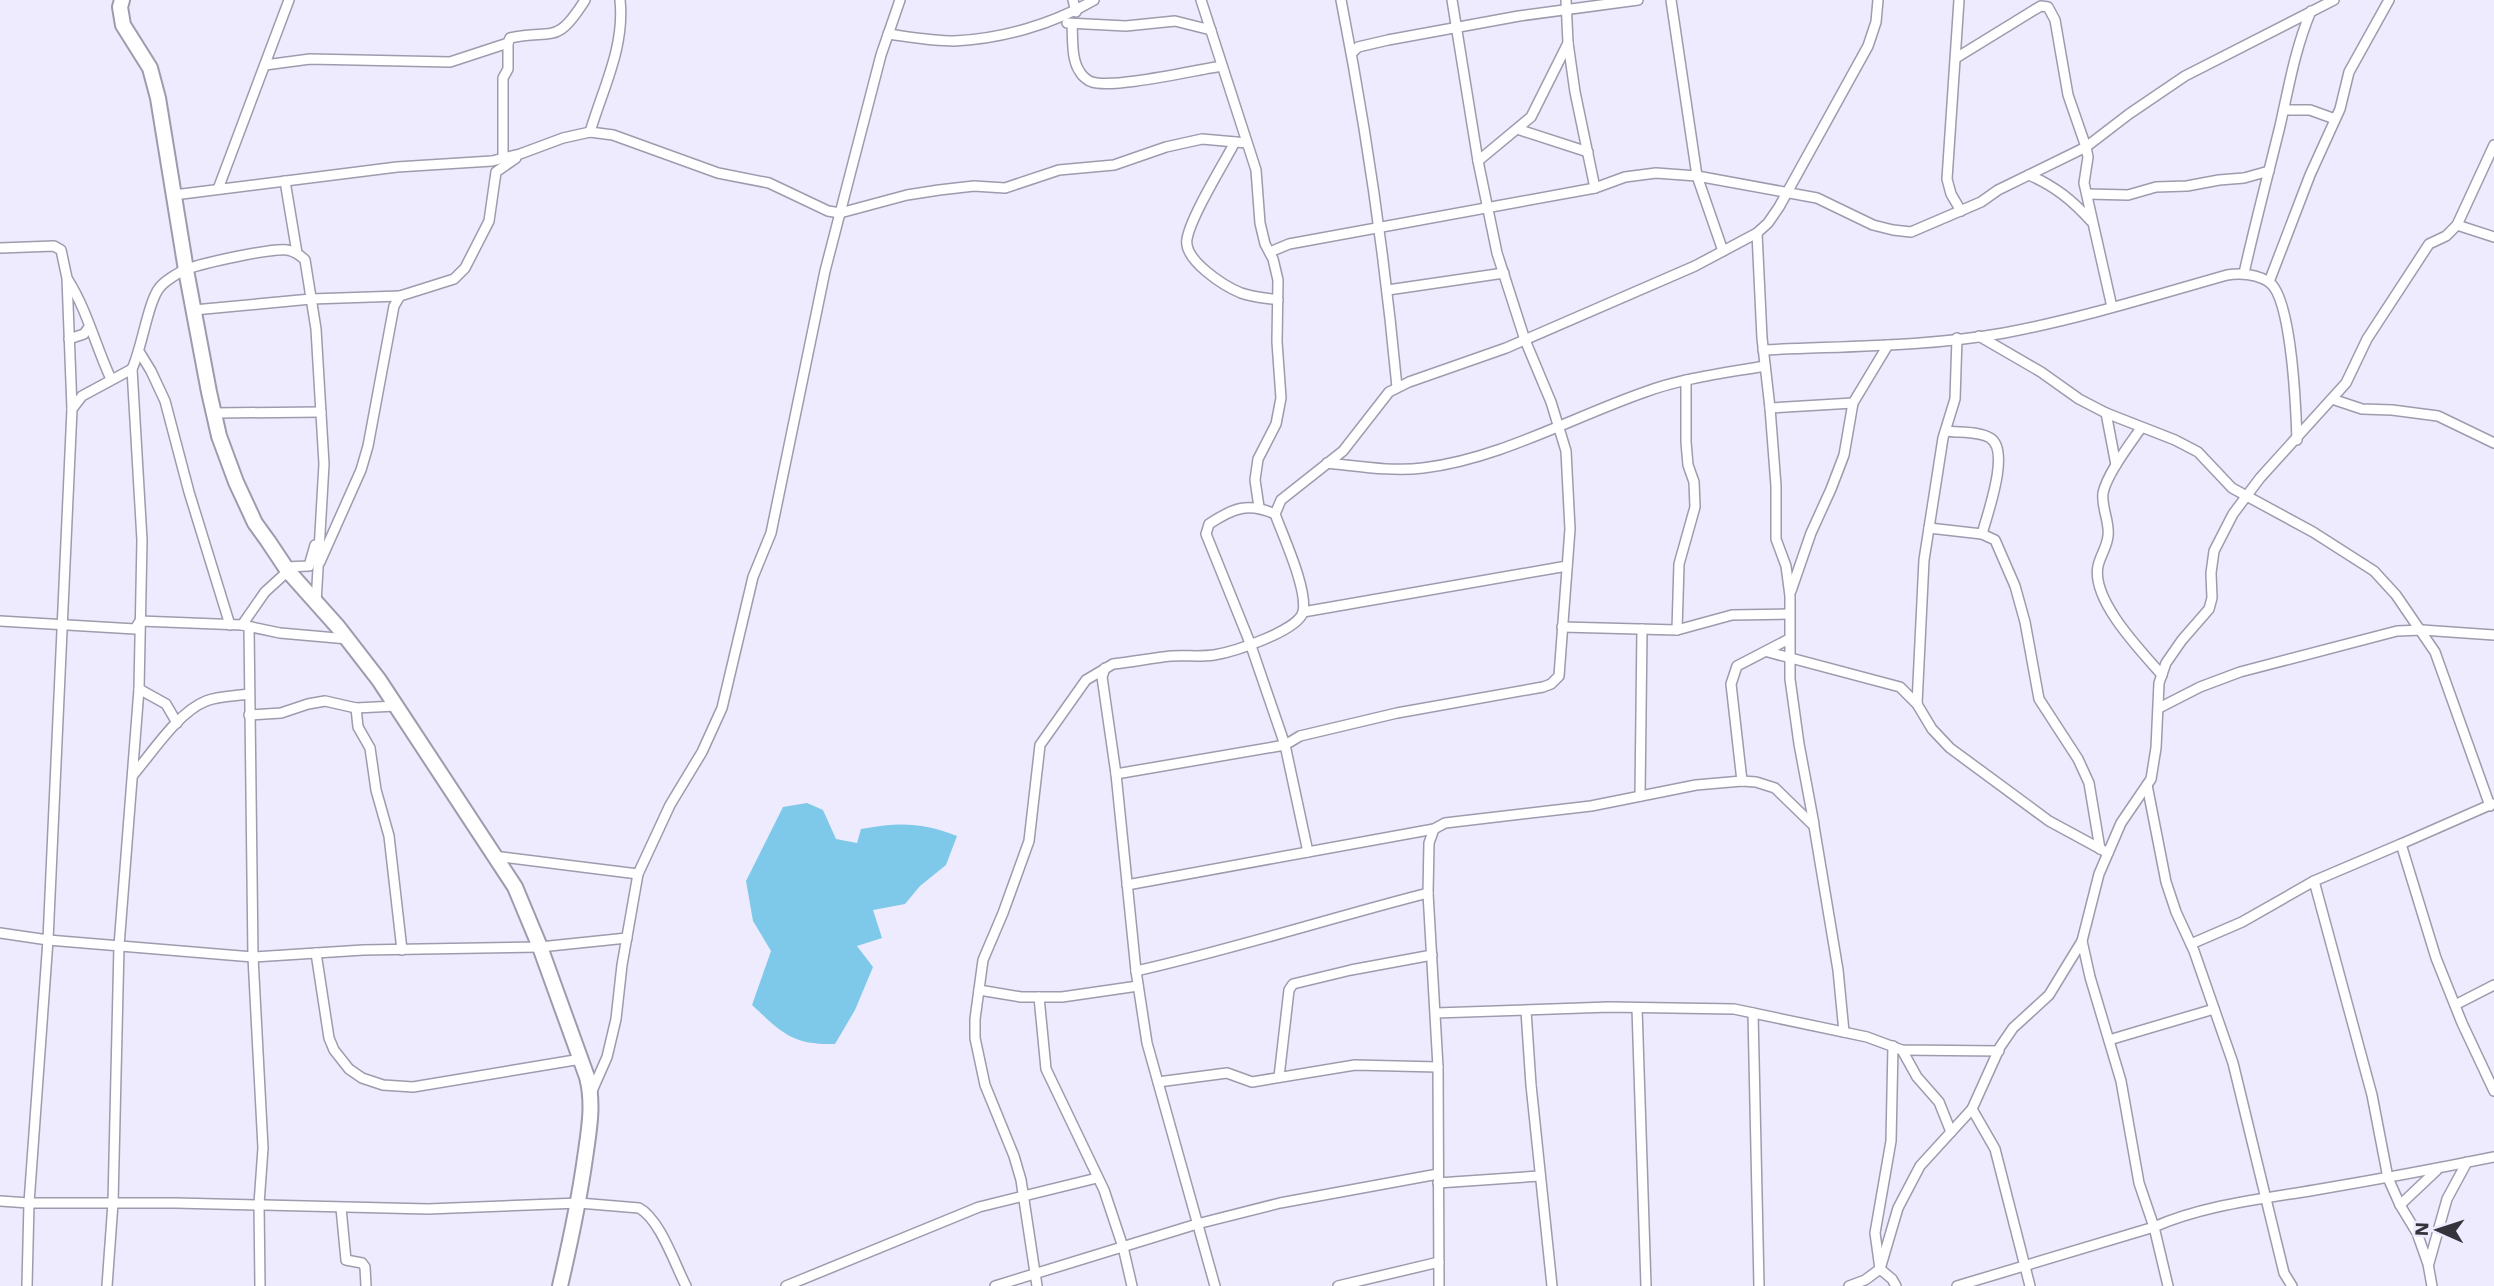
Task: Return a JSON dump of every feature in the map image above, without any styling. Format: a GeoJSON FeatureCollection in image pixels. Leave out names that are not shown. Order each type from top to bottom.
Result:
{"type":"FeatureCollection","features":[{"type":"Feature","properties":{"kind":"main road"},"geometry":{"type":"LineString","coordinates":[[121,0],[123,25],[150,68],[155,88],[214,413],[219,436],[236,482],[256,523],[287,569],[348,639],[396,706],[515,887],[540,947],[580,1059],[591,1093],[591,1115],[579,1203],[560,1286]]}},
{"type":"Feature","properties":{"kind":"street"},"geometry":{"type":"LineString","coordinates":[[218,189],[289,0]]}},
{"type":"Feature","properties":{"kind":"street"},"geometry":{"type":"LineString","coordinates":[[503,158],[503,78],[509,69],[510,38],[555,33],[571,23],[585,0]]}},
{"type":"Feature","properties":{"kind":"street"},"geometry":{"type":"LineString","coordinates":[[590,132],[619,47],[622,18],[620,0]]}},
{"type":"Feature","properties":{"kind":"street"},"geometry":{"type":"LineString","coordinates":[[591,1093],[607,1057],[616,1019],[638,874],[670,805],[702,752],[722,708],[753,578],[771,533],[840,213],[888,34],[899,3],[908,0]]}},
{"type":"Feature","properties":{"kind":"street"},"geometry":{"type":"LineString","coordinates":[[1073,0],[1076,12]]}},
{"type":"Feature","properties":{"kind":"street"},"geometry":{"type":"LineString","coordinates":[[888,34],[955,41],[997,35],[1055,21],[1094,0]]}},
{"type":"Feature","properties":{"kind":"street"},"geometry":{"type":"LineString","coordinates":[[1201,0],[1256,170],[1260,223],[1278,280],[1281,398],[1276,424],[1258,458],[1255,480],[1259,507]]}},
{"type":"Feature","properties":{"kind":"street"},"geometry":{"type":"LineString","coordinates":[[1341,0],[1352,53],[1388,289],[1397,387]]}},
{"type":"Feature","properties":{"kind":"street"},"geometry":{"type":"LineString","coordinates":[[1116,774],[1285,745],[1300,736],[1385,716],[1551,684],[1559,676],[1570,529],[1566,451],[1551,401],[1525,340],[1504,273],[1478,161],[1452,0]]}},
{"type":"Feature","properties":{"kind":"street"},"geometry":{"type":"LineString","coordinates":[[1352,53],[1358,47],[1378,42],[1566,5],[1638,0]]}},
{"type":"Feature","properties":{"kind":"street"},"geometry":{"type":"LineString","coordinates":[[1671,0],[1697,176],[1723,251]]}},
{"type":"Feature","properties":{"kind":"street"},"geometry":{"type":"LineString","coordinates":[[1037,1286],[1021,1180],[985,1084],[975,1038],[975,1019],[983,960],[1029,841],[1040,745],[1086,680],[1113,664],[1173,656],[1215,654],[1275,635],[1297,623],[1303,612],[1303,599],[1275,514],[1280,500],[1343,451],[1389,392],[1620,300],[1757,233],[1768,223],[1788,191],[1868,46],[1876,22],[1878,0]]}},
{"type":"Feature","properties":{"kind":"street"},"geometry":{"type":"LineString","coordinates":[[1959,0],[1947,179],[1951,194],[1961,211]]}},
{"type":"Feature","properties":{"kind":"street"},"geometry":{"type":"LineString","coordinates":[[1270,253],[1289,244],[1595,188],[1625,177],[1656,173],[1697,176],[1788,191],[1817,198],[1856,218],[1893,230],[1911,232],[1961,211],[2086,148],[2129,114],[2185,76],[2334,0]]}},
{"type":"Feature","properties":{"kind":"street"},"geometry":{"type":"LineString","coordinates":[[2269,282],[2345,93],[2349,72],[2389,0]]}},
{"type":"Feature","properties":{"kind":"street"},"geometry":{"type":"LineString","coordinates":[[1566,5],[1568,43],[1595,188]]}},
{"type":"Feature","properties":{"kind":"street"},"geometry":{"type":"LineString","coordinates":[[1956,58],[2040,6],[2048,8],[2055,20],[2068,95],[2088,157],[2084,183],[2112,307]]}},
{"type":"Feature","properties":{"kind":"street"},"geometry":{"type":"LineString","coordinates":[[2244,273],[2297,47],[2311,11]]}},
{"type":"Feature","properties":{"kind":"street"},"geometry":{"type":"LineString","coordinates":[[1055,21],[1126,26],[1175,21],[1211,30]]}},
{"type":"Feature","properties":{"kind":"street"},"geometry":{"type":"LineString","coordinates":[[1072,24],[1078,71],[1089,82],[1124,82],[1222,66]]}},
{"type":"Feature","properties":{"kind":"street"},"geometry":{"type":"LineString","coordinates":[[265,65],[310,59],[450,62],[508,43]]}},
{"type":"Feature","properties":{"kind":"street"},"geometry":{"type":"LineString","coordinates":[[1478,161],[1533,115],[1568,43]]}},
{"type":"Feature","properties":{"kind":"street"},"geometry":{"type":"LineString","coordinates":[[2284,110],[2309,110],[2335,119]]}},
{"type":"Feature","properties":{"kind":"street"},"geometry":{"type":"LineString","coordinates":[[1517,129],[1588,152]]}},
{"type":"Feature","properties":{"kind":"street"},"geometry":{"type":"LineString","coordinates":[[174,195],[397,167],[503,158],[590,132],[613,135],[718,173],[769,183],[828,211],[840,213],[907,195],[939,190],[974,186],[1004,188],[1059,170],[1114,164],[1148,152],[1202,139],[1247,143]]}},
{"type":"Feature","properties":{"kind":"street"},"geometry":{"type":"LineString","coordinates":[[1235,142],[1195,217],[1186,240],[1189,253],[1205,270],[1230,288],[1243,294],[1278,300]]}},
{"type":"Feature","properties":{"kind":"street"},"geometry":{"type":"LineString","coordinates":[[1849,1286],[1865,1280],[1881,1269],[1898,1208],[1920,1166],[1972,1109],[1998,1051],[2013,1028],[2049,995],[2082,942],[2104,851],[2151,779],[2160,683],[2166,663],[2209,609],[2214,551],[2234,514],[2247,495],[2346,383],[2367,339],[2429,243],[2446,236],[2457,225],[2494,145]]}},
{"type":"Feature","properties":{"kind":"street"},"geometry":{"type":"LineString","coordinates":[[194,310],[312,299],[400,296],[454,279],[465,268],[489,221],[496,172],[520,155]]}},
{"type":"Feature","properties":{"kind":"street"},"geometry":{"type":"LineString","coordinates":[[2087,194],[2128,195],[2155,187],[2187,186],[2244,178],[2269,171]]}},
{"type":"Feature","properties":{"kind":"street"},"geometry":{"type":"LineString","coordinates":[[2029,175],[2064,194],[2092,223]]}},
{"type":"Feature","properties":{"kind":"street"},"geometry":{"type":"LineString","coordinates":[[285,181],[297,253]]}},
{"type":"Feature","properties":{"kind":"street"},"geometry":{"type":"LineString","coordinates":[[2457,225],[2491,236]]}},
{"type":"Feature","properties":{"kind":"street"},"geometry":{"type":"LineString","coordinates":[[1757,233],[1763,350],[1776,486],[1776,539],[1780,556],[1786,566],[1790,596],[1789,656],[1799,744],[1838,970],[1844,1032]]}},
{"type":"Feature","properties":{"kind":"street"},"geometry":{"type":"LineString","coordinates":[[0,248],[54,246],[61,250],[67,278],[72,409],[48,940],[29,1203],[27,1286]]}},
{"type":"Feature","properties":{"kind":"street"},"geometry":{"type":"LineString","coordinates":[[107,1286],[113,1203],[119,946],[139,689],[142,540],[132,369],[140,353],[152,306],[160,287],[186,270],[261,252],[286,250],[297,253],[306,260],[316,330],[324,464],[316,603]]}},
{"type":"Feature","properties":{"kind":"street"},"geometry":{"type":"LineString","coordinates":[[1388,289],[1504,273]]}},
{"type":"Feature","properties":{"kind":"street"},"geometry":{"type":"LineString","coordinates":[[1763,350],[1888,345],[1979,336],[2078,317],[2227,275],[2244,273],[2269,282],[2278,293],[2289,337],[2297,440]]}},
{"type":"Feature","properties":{"kind":"street"},"geometry":{"type":"LineString","coordinates":[[67,278],[77,294],[111,379]]}},
{"type":"Feature","properties":{"kind":"street"},"geometry":{"type":"LineString","coordinates":[[318,567],[364,458],[391,320],[400,296]]}},
{"type":"Feature","properties":{"kind":"street"},"geometry":{"type":"LineString","coordinates":[[69,339],[84,334],[89,327]]}},
{"type":"Feature","properties":{"kind":"street"},"geometry":{"type":"LineString","coordinates":[[1979,336],[2041,372],[2079,400],[2198,452],[2232,488],[2314,532],[2374,571],[2396,595],[2435,652],[2492,805],[2314,881],[2242,922],[2191,944]]}},
{"type":"Feature","properties":{"kind":"street"},"geometry":{"type":"LineString","coordinates":[[1917,704],[1924,560],[1938,467],[1955,399],[1958,338]]}},
{"type":"Feature","properties":{"kind":"street"},"geometry":{"type":"LineString","coordinates":[[1790,596],[1811,533],[1844,455],[1853,403],[1888,345]]}},
{"type":"Feature","properties":{"kind":"street"},"geometry":{"type":"LineString","coordinates":[[140,353],[165,401],[189,492],[230,625]]}},
{"type":"Feature","properties":{"kind":"street"},"geometry":{"type":"LineString","coordinates":[[1327,463],[1398,469],[1423,468],[1473,458],[1645,392],[1686,380],[1765,366]]}},
{"type":"Feature","properties":{"kind":"street"},"geometry":{"type":"LineString","coordinates":[[72,409],[82,396],[132,369]]}},
{"type":"Feature","properties":{"kind":"street"},"geometry":{"type":"LineString","coordinates":[[1677,630],[1679,564],[1695,507],[1694,482],[1688,465],[1686,442],[1686,380]]}},
{"type":"Feature","properties":{"kind":"street"},"geometry":{"type":"LineString","coordinates":[[2332,399],[2362,409],[2438,416],[2494,443]]}},
{"type":"Feature","properties":{"kind":"street"},"geometry":{"type":"LineString","coordinates":[[1770,408],[1853,403]]}},
{"type":"Feature","properties":{"kind":"street"},"geometry":{"type":"LineString","coordinates":[[214,413],[321,412]]}},
{"type":"Feature","properties":{"kind":"street"},"geometry":{"type":"LineString","coordinates":[[2106,413],[2116,464]]}},
{"type":"Feature","properties":{"kind":"street"},"geometry":{"type":"LineString","coordinates":[[2141,428],[2116,464],[2103,494],[2109,522],[2108,535],[2098,567],[2098,588],[2133,642],[2162,675]]}},
{"type":"Feature","properties":{"kind":"street"},"geometry":{"type":"LineString","coordinates":[[1946,431],[1988,436],[1995,441],[1998,468],[1982,534]]}},
{"type":"Feature","properties":{"kind":"street"},"geometry":{"type":"LineString","coordinates":[[1275,514],[1259,507],[1240,509],[1209,524],[1206,534],[1250,643],[1285,745],[1308,852]]}},
{"type":"Feature","properties":{"kind":"street"},"geometry":{"type":"LineString","coordinates":[[1929,528],[1982,534],[1995,540],[2015,586],[2033,654],[2039,699],[2078,759],[2089,783],[2104,851]]}},
{"type":"Feature","properties":{"kind":"street"},"geometry":{"type":"LineString","coordinates":[[260,1286],[259,1204],[262,1148],[254,957],[246,626],[265,592],[287,569],[310,566],[319,530]]}},
{"type":"Feature","properties":{"kind":"street"},"geometry":{"type":"LineString","coordinates":[[1303,612],[1567,566]]}},
{"type":"Feature","properties":{"kind":"street"},"geometry":{"type":"LineString","coordinates":[[1562,627],[1677,630],[1732,615],[1789,614]]}},
{"type":"Feature","properties":{"kind":"street"},"geometry":{"type":"LineString","coordinates":[[0,621],[135,629],[140,621]]}},
{"type":"Feature","properties":{"kind":"street"},"geometry":{"type":"LineString","coordinates":[[140,621],[246,626],[280,633],[348,639]]}},
{"type":"Feature","properties":{"kind":"street"},"geometry":{"type":"LineString","coordinates":[[1640,796],[1642,629]]}},
{"type":"Feature","properties":{"kind":"street"},"geometry":{"type":"LineString","coordinates":[[2159,708],[2200,687],[2240,672],[2397,631],[2494,635]]}},
{"type":"Feature","properties":{"kind":"street"},"geometry":{"type":"LineString","coordinates":[[1742,781],[1731,684],[1737,666],[1789,639]]}},
{"type":"Feature","properties":{"kind":"street"},"geometry":{"type":"LineString","coordinates":[[1768,652],[1900,687],[1917,704],[1932,729],[1950,748],[2049,821],[2104,851]]}},
{"type":"Feature","properties":{"kind":"street"},"geometry":{"type":"LineString","coordinates":[[1105,668],[1102,677],[1116,774],[1136,971],[1147,1043],[1215,1286]]}},
{"type":"Feature","properties":{"kind":"street"},"geometry":{"type":"LineString","coordinates":[[139,689],[166,704],[177,723]]}},
{"type":"Feature","properties":{"kind":"street"},"geometry":{"type":"LineString","coordinates":[[133,775],[177,723],[206,701],[249,694]]}},
{"type":"Feature","properties":{"kind":"street"},"geometry":{"type":"LineString","coordinates":[[249,715],[281,713],[325,701],[356,708],[396,706]]}},
{"type":"Feature","properties":{"kind":"street"},"geometry":{"type":"LineString","coordinates":[[356,708],[358,727],[370,748],[376,790],[388,836],[402,950]]}},
{"type":"Feature","properties":{"kind":"street"},"geometry":{"type":"LineString","coordinates":[[1127,885],[1434,829],[1445,823],[1591,806],[1696,785],[1742,781],[1775,788],[1814,826]]}},
{"type":"Feature","properties":{"kind":"street"},"geometry":{"type":"LineString","coordinates":[[2147,785],[2166,882],[2191,944],[2232,1063],[2284,1273],[2292,1286]]}},
{"type":"Feature","properties":{"kind":"street"},"geometry":{"type":"LineString","coordinates":[[1434,829],[1429,843],[1428,893],[1438,1067],[1439,1286]]}},
{"type":"Feature","properties":{"kind":"street"},"geometry":{"type":"LineString","coordinates":[[2401,844],[2436,958],[2494,1091]]}},
{"type":"Feature","properties":{"kind":"street"},"geometry":{"type":"LineString","coordinates":[[494,856],[638,874]]}},
{"type":"Feature","properties":{"kind":"street"},"geometry":{"type":"LineString","coordinates":[[2314,881],[2372,1096],[2388,1178],[2417,1233],[2428,1264],[2432,1286]]}},
{"type":"Feature","properties":{"kind":"street"},"geometry":{"type":"LineString","coordinates":[[1136,971],[1209,954],[1428,893]]}},
{"type":"Feature","properties":{"kind":"street"},"geometry":{"type":"LineString","coordinates":[[0,933],[48,940],[254,957],[540,947],[627,938]]}},
{"type":"Feature","properties":{"kind":"street"},"geometry":{"type":"LineString","coordinates":[[2082,942],[2121,1081],[2139,1183],[2154,1227],[2168,1286]]}},
{"type":"Feature","properties":{"kind":"street"},"geometry":{"type":"LineString","coordinates":[[316,953],[329,1038],[334,1050],[349,1069],[362,1078],[383,1084],[413,1087],[580,1059]]}},
{"type":"Feature","properties":{"kind":"street"},"geometry":{"type":"LineString","coordinates":[[1279,1077],[1289,990],[1293,984],[1432,955]]}},
{"type":"Feature","properties":{"kind":"street"},"geometry":{"type":"LineString","coordinates":[[2455,1005],[2494,985]]}},
{"type":"Feature","properties":{"kind":"street"},"geometry":{"type":"LineString","coordinates":[[979,990],[1062,997],[1138,986]]}},
{"type":"Feature","properties":{"kind":"street"},"geometry":{"type":"LineString","coordinates":[[1039,997],[1046,1069],[1097,1178],[1123,1247],[1132,1286]]}},
{"type":"Feature","properties":{"kind":"street"},"geometry":{"type":"LineString","coordinates":[[1436,1013],[1637,1008],[1734,1009],[1844,1032],[1898,1048],[1998,1051]]}},
{"type":"Feature","properties":{"kind":"street"},"geometry":{"type":"LineString","coordinates":[[1637,1008],[1646,1286]]}},
{"type":"Feature","properties":{"kind":"street"},"geometry":{"type":"LineString","coordinates":[[2109,1040],[2214,1009]]}},
{"type":"Feature","properties":{"kind":"street"},"geometry":{"type":"LineString","coordinates":[[1526,1012],[1539,1177],[1552,1286]]}},
{"type":"Feature","properties":{"kind":"street"},"geometry":{"type":"LineString","coordinates":[[1754,1013],[1759,1286]]}},
{"type":"Feature","properties":{"kind":"street"},"geometry":{"type":"LineString","coordinates":[[1898,1048],[1917,1077],[1939,1102],[1951,1132]]}},
{"type":"Feature","properties":{"kind":"street"},"geometry":{"type":"LineString","coordinates":[[1896,1286],[1881,1269],[1875,1233],[1891,1141],[1898,1048]]}},
{"type":"Feature","properties":{"kind":"street"},"geometry":{"type":"LineString","coordinates":[[1158,1082],[1227,1073],[1252,1082],[1355,1065],[1438,1067]]}},
{"type":"Feature","properties":{"kind":"street"},"geometry":{"type":"LineString","coordinates":[[1972,1109],[1995,1149],[2030,1286]]}},
{"type":"Feature","properties":{"kind":"street"},"geometry":{"type":"LineString","coordinates":[[1956,1286],[2154,1227],[2176,1217],[2265,1198],[2494,1157]]}},
{"type":"Feature","properties":{"kind":"street"},"geometry":{"type":"LineString","coordinates":[[2428,1264],[2448,1199],[2467,1162]]}},
{"type":"Feature","properties":{"kind":"street"},"geometry":{"type":"LineString","coordinates":[[2400,1205],[2439,1168]]}},
{"type":"Feature","properties":{"kind":"street"},"geometry":{"type":"LineString","coordinates":[[995,1286],[1197,1224],[1280,1203],[1438,1179],[1539,1177]]}},
{"type":"Feature","properties":{"kind":"street"},"geometry":{"type":"LineString","coordinates":[[786,1286],[979,1207],[1097,1178]]}},
{"type":"Feature","properties":{"kind":"street"},"geometry":{"type":"LineString","coordinates":[[0,1201],[428,1209],[579,1203],[639,1208],[648,1213],[686,1286]]}},
{"type":"Feature","properties":{"kind":"street"},"geometry":{"type":"LineString","coordinates":[[341,1208],[346,1260],[362,1263],[365,1267],[366,1286]]}},
{"type":"Feature","properties":{"kind":"street"},"geometry":{"type":"LineString","coordinates":[[1338,1286],[1439,1262]]}},
{"type":"Feature","properties":{"kind":"water"},"geometry":{"type":"Polygon","coordinates":[[[807,803],[823,810],[836,839],[857,843],[861,829],[898,824],[932,828],[957,836],[946,865],[920,886],[905,904],[873,910],[882,938],[857,946],[873,967],[855,1010],[835,1044],[808,1042],[789,1035],[752,1005],[771,951],[753,921],[746,881],[783,807],[807,803]]]}}]}
